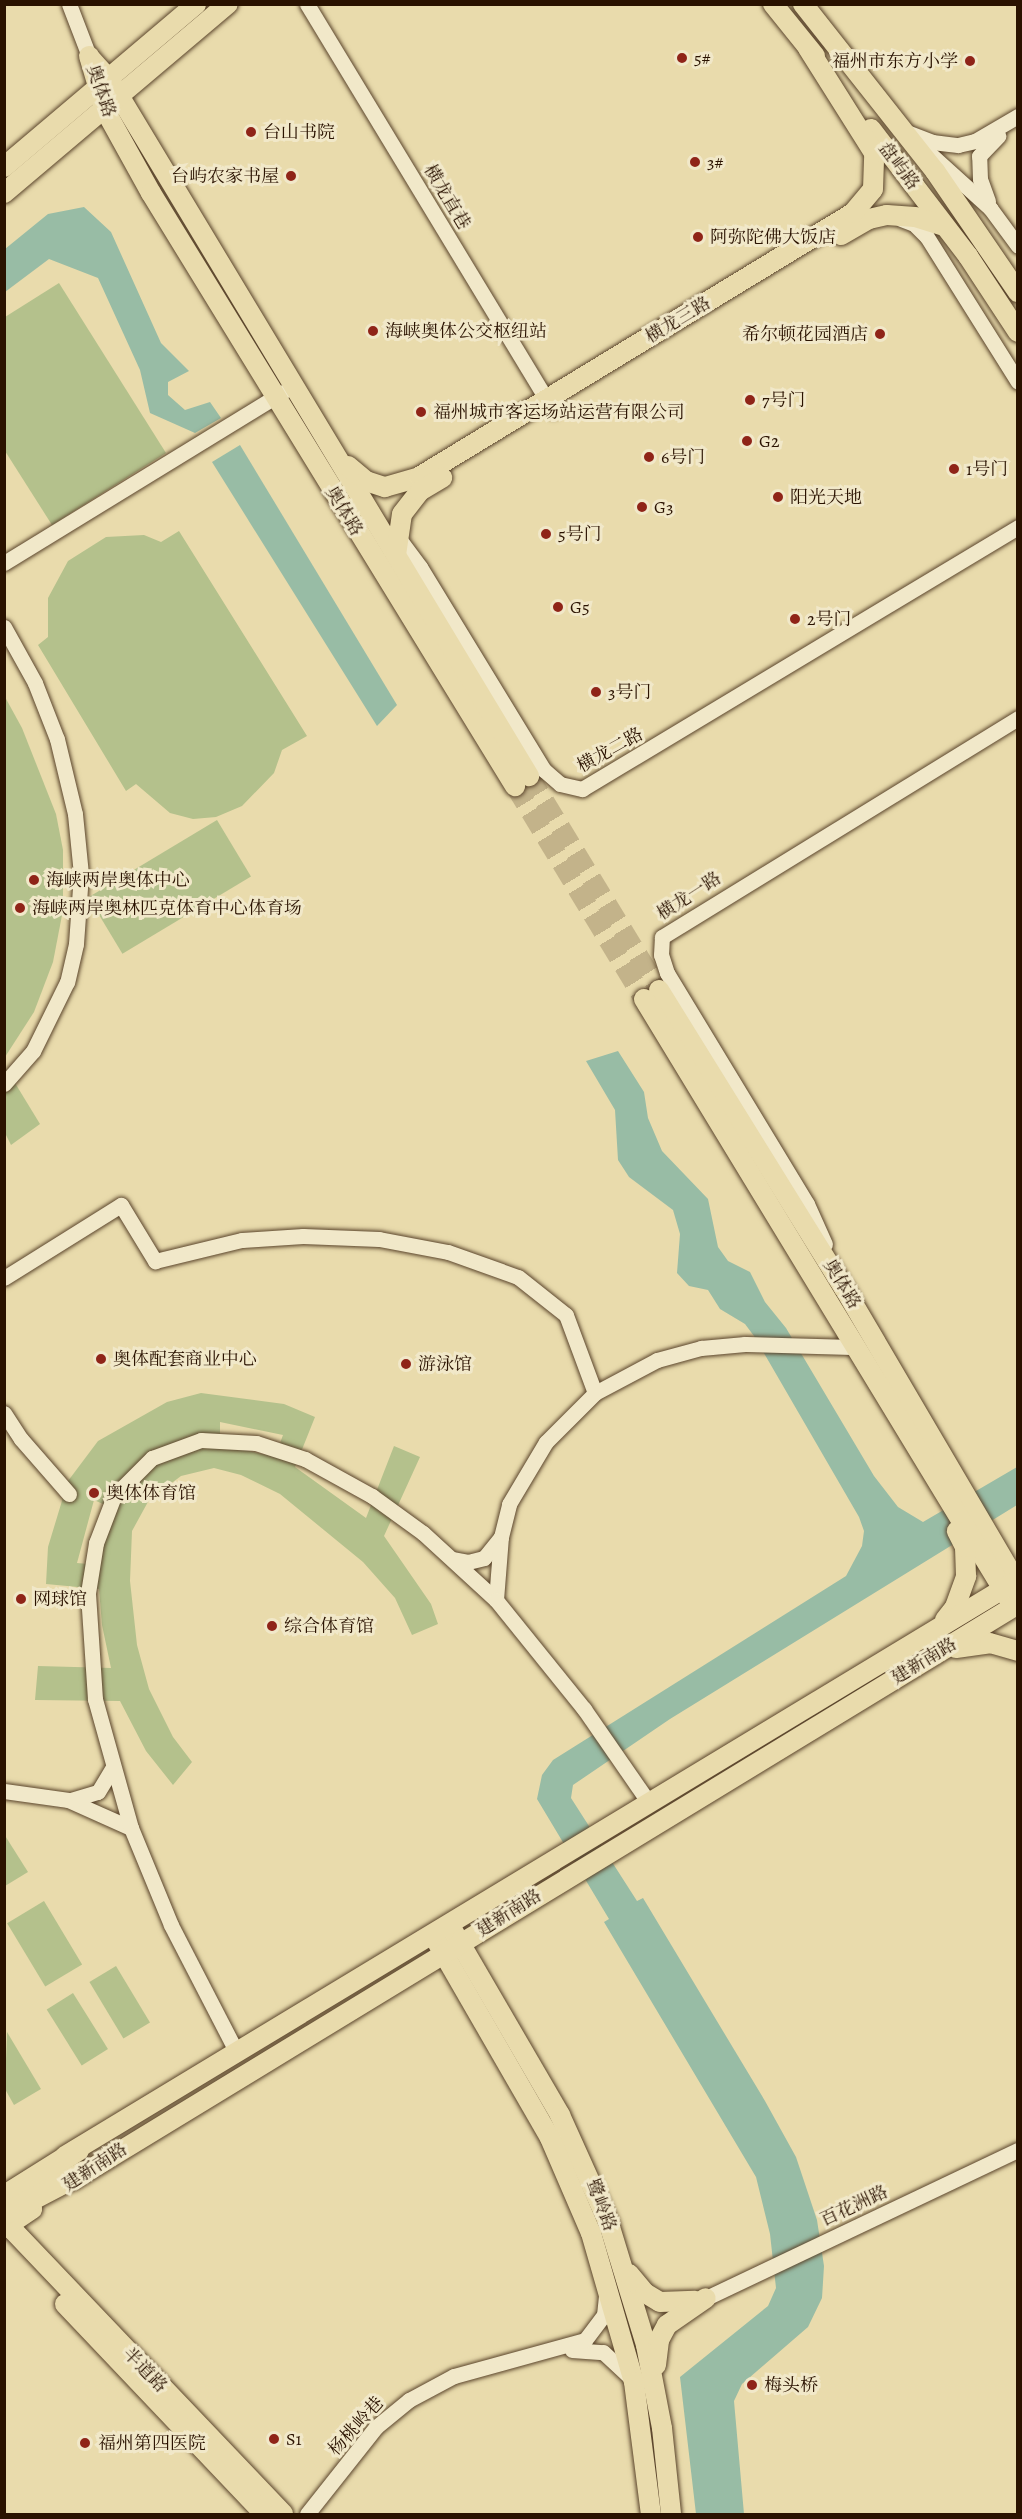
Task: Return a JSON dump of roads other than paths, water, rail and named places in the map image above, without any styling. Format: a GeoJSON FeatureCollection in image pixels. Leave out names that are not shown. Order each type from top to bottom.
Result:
{"type":"FeatureCollection","features":[{"type":"Feature","properties":{"kind":"highway"},"geometry":{"type":"LineString","coordinates":[[4,2196],[78,2150]]}},
{"type":"Feature","properties":{"kind":"highway"},"geometry":{"type":"LineString","coordinates":[[5,2226],[84,2172]]}},
{"type":"Feature","properties":{"kind":"main road"},"geometry":{"type":"LineString","coordinates":[[4,167],[196,4]]}},
{"type":"Feature","properties":{"kind":"main road"},"geometry":{"type":"LineString","coordinates":[[4,193],[228,4]]}},
{"type":"Feature","properties":{"kind":"main road","name":"盘屿路"},"geometry":{"type":"LineString","coordinates":[[773,4],[945,226],[1017,332]]}},
{"type":"Feature","properties":{"kind":"main road","name":"盘屿路"},"geometry":{"type":"LineString","coordinates":[[803,4],[903,130],[1017,292]]}},
{"type":"Feature","properties":{"kind":"main road","name":"横龙三路"},"geometry":{"type":"LineString","coordinates":[[396,545],[402,514],[420,491],[550,405],[853,213],[867,198],[876,174],[874,153],[808,48]]}},
{"type":"Feature","properties":{"kind":"main road","name":"奥体路"},"geometry":{"type":"LineString","coordinates":[[89,56],[151,193],[275,398],[522,781],[396,545],[112,104]]}},
{"type":"Feature","properties":{"kind":"main road","name":"横龙三路"},"geometry":{"type":"LineString","coordinates":[[337,456],[366,481],[396,486],[419,477],[550,405],[853,228],[887,215],[915,217],[945,226]]}},
{"type":"Feature","properties":{"kind":"main road","name":"奥体路"},"geometry":{"type":"LineString","coordinates":[[652,994],[844,1288],[1014,1583],[916,1451],[853,1347],[652,994]]}},
{"type":"Feature","properties":{"kind":"main road"},"geometry":{"type":"LineString","coordinates":[[916,1451],[963,1540],[968,1564],[956,1607],[937,1628]]}},
{"type":"Feature","properties":{"kind":"main road"},"geometry":{"type":"LineString","coordinates":[[1014,1583],[1016,1608]]}},
{"type":"Feature","properties":{"kind":"main road","name":"建新南路"},"geometry":{"type":"LineString","coordinates":[[4,2186],[78,2150],[1014,1583]]}},
{"type":"Feature","properties":{"kind":"main road","name":"建新南路"},"geometry":{"type":"LineString","coordinates":[[84,2172],[905,1672],[1016,1608]]}},
{"type":"Feature","properties":{"kind":"main road"},"geometry":{"type":"LineString","coordinates":[[905,1672],[968,1644],[990,1643],[1017,1652]]}},
{"type":"Feature","properties":{"kind":"main road","name":"鹭岭路"},"geometry":{"type":"LineString","coordinates":[[441,1929],[569,2132],[602,2206],[623,2267],[658,2403],[671,2514]]}},
{"type":"Feature","properties":{"kind":"main road","name":"鹭岭路"},"geometry":{"type":"LineString","coordinates":[[452,1948],[550,2138],[591,2233],[634,2382],[651,2514]]}},
{"type":"Feature","properties":{"kind":"main road","name":"半道路"},"geometry":{"type":"LineString","coordinates":[[5,2226],[136,2383],[264,2514]]}},
{"type":"Feature","properties":{"kind":"main road","name":"半道路"},"geometry":{"type":"LineString","coordinates":[[5,2226],[283,2514]]}},
{"type":"Feature","properties":{"kind":"main road"},"geometry":{"type":"LineString","coordinates":[[623,2267],[645,2293],[660,2302],[683,2304],[706,2298]]}},
{"type":"Feature","properties":{"kind":"main road"},"geometry":{"type":"LineString","coordinates":[[658,2403],[662,2394],[656,2356],[661,2333],[673,2319],[706,2298]]}},
{"type":"Feature","properties":{"kind":"street"},"geometry":{"type":"LineString","coordinates":[[69,4],[89,56]]}},
{"type":"Feature","properties":{"kind":"street","name":"横龙直巷"},"geometry":{"type":"LineString","coordinates":[[307,4],[550,405]]}},
{"type":"Feature","properties":{"kind":"street"},"geometry":{"type":"LineString","coordinates":[[903,130],[932,142],[958,145],[975,141],[1017,116]]}},
{"type":"Feature","properties":{"kind":"street"},"geometry":{"type":"LineString","coordinates":[[992,254],[970,207],[968,187],[986,145],[1017,124]]}},
{"type":"Feature","properties":{"kind":"street"},"geometry":{"type":"LineString","coordinates":[[903,130],[995,214]]}},
{"type":"Feature","properties":{"kind":"street"},"geometry":{"type":"LineString","coordinates":[[980,156],[981,188],[995,214],[1017,246]]}},
{"type":"Feature","properties":{"kind":"street"},"geometry":{"type":"LineString","coordinates":[[887,215],[914,224],[927,237],[1017,382]]}},
{"type":"Feature","properties":{"kind":"street"},"geometry":{"type":"LineString","coordinates":[[4,563],[295,385]]}},
{"type":"Feature","properties":{"kind":"street","name":"横龙二路"},"geometry":{"type":"LineString","coordinates":[[396,545],[420,567],[544,770],[560,784],[582,789],[1017,527]]}},
{"type":"Feature","properties":{"kind":"street"},"geometry":{"type":"LineString","coordinates":[[4,627],[35,683],[57,739],[75,814],[81,874],[76,944],[67,982],[33,1051],[4,1084]]}},
{"type":"Feature","properties":{"kind":"street","name":"横龙一路"},"geometry":{"type":"LineString","coordinates":[[844,1288],[807,1204],[667,974],[661,955],[662,938],[1017,718]]}},
{"type":"Feature","properties":{"kind":"street"},"geometry":{"type":"LineString","coordinates":[[4,1278],[121,1205],[155,1260],[242,1240],[303,1236],[379,1239],[448,1252],[518,1277],[566,1315],[595,1393]]}},
{"type":"Feature","properties":{"kind":"street"},"geometry":{"type":"LineString","coordinates":[[495,1600],[501,1537],[509,1504],[536,1456],[559,1427],[595,1393],[657,1360],[700,1348],[745,1344],[853,1347]]}},
{"type":"Feature","properties":{"kind":"street"},"geometry":{"type":"LineString","coordinates":[[4,1413],[21,1439],[69,1494]]}},
{"type":"Feature","properties":{"kind":"street"},"geometry":{"type":"LineString","coordinates":[[237,2053],[171,1925],[131,1828],[112,1769],[95,1699],[89,1642],[89,1578],[96,1543],[110,1503],[125,1481],[152,1458],[184,1444],[216,1438],[271,1448],[349,1481],[423,1533],[495,1600],[584,1709],[649,1803]]}},
{"type":"Feature","properties":{"kind":"street"},"geometry":{"type":"LineString","coordinates":[[453,1559],[468,1562],[483,1558],[501,1537]]}},
{"type":"Feature","properties":{"kind":"street"},"geometry":{"type":"LineString","coordinates":[[4,1791],[68,1800],[87,1798],[98,1792],[112,1769]]}},
{"type":"Feature","properties":{"kind":"street"},"geometry":{"type":"LineString","coordinates":[[68,1800],[131,1828]]}},
{"type":"Feature","properties":{"kind":"street","name":"百花洲路"},"geometry":{"type":"LineString","coordinates":[[706,2298],[1017,2150]]}},
{"type":"Feature","properties":{"kind":"street"},"geometry":{"type":"LineString","coordinates":[[551,2352],[590,2336],[604,2315],[607,2300],[591,2233]]}},
{"type":"Feature","properties":{"kind":"street"},"geometry":{"type":"LineString","coordinates":[[551,2352],[588,2348],[603,2352],[634,2382]]}},
{"type":"Feature","properties":{"kind":"street","name":"杨桃岭巷"},"geometry":{"type":"LineString","coordinates":[[307,2514],[376,2427],[417,2395],[454,2376],[551,2352]]}},
{"type":"Feature","properties":{"kind":"tunnel"},"geometry":{"type":"LineString","coordinates":[[529,776],[659,990]]}},
{"type":"Feature","properties":{"kind":"tunnel"},"geometry":{"type":"LineString","coordinates":[[515,786],[644,999]]}},
{"type":"Feature","properties":{"kind":"place","name":"5#"},"geometry":{"type":"Point","coordinates":[682,58]}},
{"type":"Feature","properties":{"kind":"place","name":"福州市东方小学"},"geometry":{"type":"Point","coordinates":[970,61]}},
{"type":"Feature","properties":{"kind":"place","name":"台山书院"},"geometry":{"type":"Point","coordinates":[251,132]}},
{"type":"Feature","properties":{"kind":"place","name":"3#"},"geometry":{"type":"Point","coordinates":[695,162]}},
{"type":"Feature","properties":{"kind":"place","name":"台屿农家书屋"},"geometry":{"type":"Point","coordinates":[291,176]}},
{"type":"Feature","properties":{"kind":"place","name":"阿弥陀佛大饭店"},"geometry":{"type":"Point","coordinates":[698,237]}},
{"type":"Feature","properties":{"kind":"place","name":"海峡奥体公交枢纽站"},"geometry":{"type":"Point","coordinates":[373,331]}},
{"type":"Feature","properties":{"kind":"place","name":"希尔顿花园酒店"},"geometry":{"type":"Point","coordinates":[880,334]}},
{"type":"Feature","properties":{"kind":"place","name":"7号门"},"geometry":{"type":"Point","coordinates":[750,400]}},
{"type":"Feature","properties":{"kind":"place","name":"福州城市客运场站运营有限公司"},"geometry":{"type":"Point","coordinates":[421,412]}},
{"type":"Feature","properties":{"kind":"place","name":"G2"},"geometry":{"type":"Point","coordinates":[747,441]}},
{"type":"Feature","properties":{"kind":"place","name":"6号门"},"geometry":{"type":"Point","coordinates":[649,457]}},
{"type":"Feature","properties":{"kind":"place","name":"1号门"},"geometry":{"type":"Point","coordinates":[954,469]}},
{"type":"Feature","properties":{"kind":"place","name":"阳光天地"},"geometry":{"type":"Point","coordinates":[778,497]}},
{"type":"Feature","properties":{"kind":"place","name":"G3"},"geometry":{"type":"Point","coordinates":[642,507]}},
{"type":"Feature","properties":{"kind":"place","name":"5号门"},"geometry":{"type":"Point","coordinates":[546,534]}},
{"type":"Feature","properties":{"kind":"place","name":"G5"},"geometry":{"type":"Point","coordinates":[558,607]}},
{"type":"Feature","properties":{"kind":"place","name":"2号门"},"geometry":{"type":"Point","coordinates":[795,619]}},
{"type":"Feature","properties":{"kind":"place","name":"3号门"},"geometry":{"type":"Point","coordinates":[596,692]}},
{"type":"Feature","properties":{"kind":"place","name":"海峡两岸奥体中心"},"geometry":{"type":"Point","coordinates":[34,880]}},
{"type":"Feature","properties":{"kind":"place","name":"海峡两岸奥林匹克体育中心体育场"},"geometry":{"type":"Point","coordinates":[20,908]}},
{"type":"Feature","properties":{"kind":"place","name":"奥体配套商业中心"},"geometry":{"type":"Point","coordinates":[101,1359]}},
{"type":"Feature","properties":{"kind":"place","name":"游泳馆"},"geometry":{"type":"Point","coordinates":[406,1364]}},
{"type":"Feature","properties":{"kind":"place","name":"奥体体育馆"},"geometry":{"type":"Point","coordinates":[94,1493]}},
{"type":"Feature","properties":{"kind":"place","name":"网球馆"},"geometry":{"type":"Point","coordinates":[21,1599]}},
{"type":"Feature","properties":{"kind":"place","name":"综合体育馆"},"geometry":{"type":"Point","coordinates":[272,1626]}},
{"type":"Feature","properties":{"kind":"place","name":"梅头桥"},"geometry":{"type":"Point","coordinates":[752,2385]}},
{"type":"Feature","properties":{"kind":"place","name":"S1"},"geometry":{"type":"Point","coordinates":[274,2439]}},
{"type":"Feature","properties":{"kind":"place","name":"福州第四医院"},"geometry":{"type":"Point","coordinates":[85,2443]}}]}
